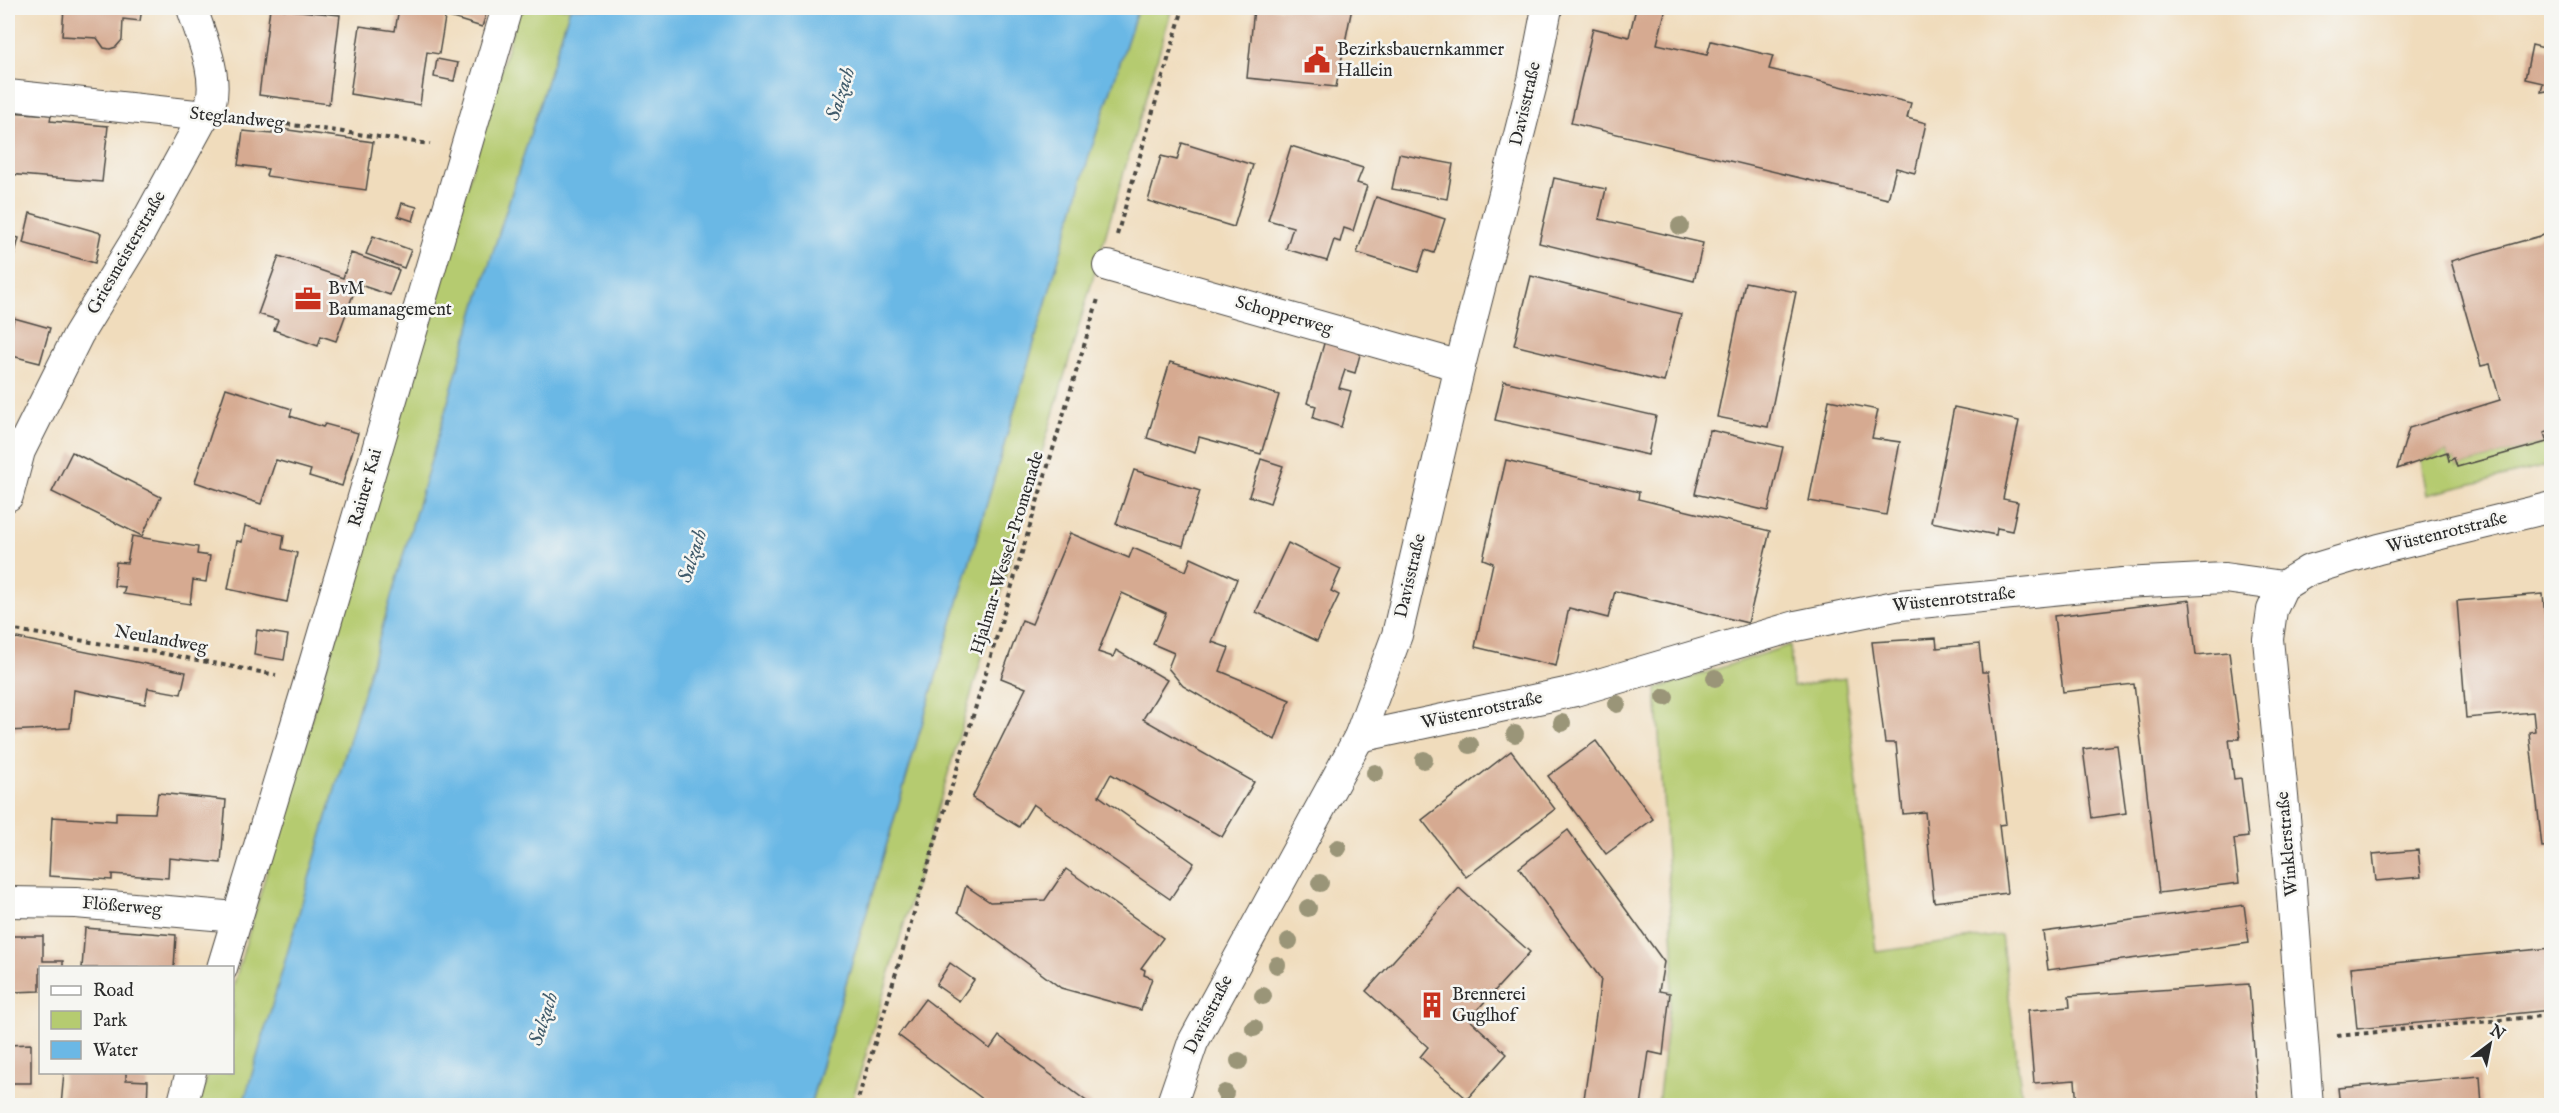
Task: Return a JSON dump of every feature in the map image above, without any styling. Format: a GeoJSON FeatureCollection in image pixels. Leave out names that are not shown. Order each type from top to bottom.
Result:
{"type":"FeatureCollection","features":[{"type":"Feature","properties":{"kind":"street","name":"Griesmeisterstraße"},"geometry":{"type":"LineString","coordinates":[[8,496],[20,451],[78,336],[139,236],[205,116],[214,89],[206,51],[192,8]]}},
{"type":"Feature","properties":{"kind":"street","name":"Rainer Kai"},"geometry":{"type":"LineString","coordinates":[[223,966],[507,8]]}},
{"type":"Feature","properties":{"kind":"street","name":"Davisstraße"},"geometry":{"type":"LineString","coordinates":[[1171,1106],[1193,1042],[1359,737],[1396,635],[1460,366],[1533,80],[1547,8]]}},
{"type":"Feature","properties":{"kind":"street","name":"Steglandweg"},"geometry":{"type":"LineString","coordinates":[[8,95],[205,116]]}},
{"type":"Feature","properties":{"kind":"street","name":"Schopperweg"},"geometry":{"type":"LineString","coordinates":[[1108,266],[1460,366]]}},
{"type":"Feature","properties":{"kind":"street","name":"Wüstenrotstraße"},"geometry":{"type":"LineString","coordinates":[[1359,737],[1575,692],[1796,626],[1900,605],[2123,583],[2225,578],[2283,586],[2309,570],[2379,549],[2552,507]]}},
{"type":"Feature","properties":{"kind":"street","name":"Winklerstraße"},"geometry":{"type":"LineString","coordinates":[[2283,586],[2272,610],[2268,639],[2291,880],[2308,1106]]}},
{"type":"Feature","properties":{"kind":"street","name":"Flößerweg"},"geometry":{"type":"LineString","coordinates":[[8,902],[76,903],[236,917]]}},
{"type":"Feature","properties":{"kind":"street"},"geometry":{"type":"LineString","coordinates":[[182,1106],[190,1074]]}},
{"type":"Feature","properties":{"kind":"path","name":"Hjalmar-Wessel-Promenade"},"geometry":{"type":"LineString","coordinates":[[856,1106],[1183,8]]}},
{"type":"Feature","properties":{"kind":"path","name":"Steglandweg"},"geometry":{"type":"LineString","coordinates":[[205,116],[244,118],[466,149]]}},
{"type":"Feature","properties":{"kind":"path","name":"Neulandweg"},"geometry":{"type":"LineString","coordinates":[[8,629],[155,652],[309,681]]}},
{"type":"Feature","properties":{"kind":"path"},"geometry":{"type":"LineString","coordinates":[[2303,1039],[2552,1015]]}},
{"type":"Feature","properties":{"kind":"green space"},"geometry":{"type":"Polygon","coordinates":[[[519,8],[570,8],[476,306],[243,1105],[198,1106],[208,1074],[234,1074],[234,984],[519,8]]]}},
{"type":"Feature","properties":{"kind":"green space"},"geometry":{"type":"Polygon","coordinates":[[[1138,8],[1172,8],[851,1105],[810,1106],[1089,156],[1138,8]]]}},
{"type":"Feature","properties":{"kind":"green space"},"geometry":{"type":"Polygon","coordinates":[[[2551,431],[2551,465],[2427,495],[2421,461],[2447,452],[2449,461],[2454,458],[2457,467],[2547,442],[2544,433],[2551,431]]]}},
{"type":"Feature","properties":{"kind":"green space"},"geometry":{"type":"Polygon","coordinates":[[[1790,645],[1793,687],[1845,678],[1876,952],[2001,935],[2023,1105],[1658,1105],[1674,963],[1656,689],[1790,645]]]}},
{"type":"Feature","properties":{"kind":"water","name":"Salzach"},"geometry":{"type":"Polygon","coordinates":[[[570,8],[1138,8],[1089,156],[810,1105],[243,1105],[476,306],[570,8]]]}},
{"type":"Feature","properties":{"kind":"building"},"geometry":{"type":"Polygon","coordinates":[[[64,8],[142,8],[140,21],[123,19],[122,40],[116,47],[110,49],[104,48],[97,38],[62,36],[64,8]]]}},
{"type":"Feature","properties":{"kind":"building"},"geometry":{"type":"Polygon","coordinates":[[[270,8],[340,15],[329,104],[259,95],[270,8]]]}},
{"type":"Feature","properties":{"kind":"building"},"geometry":{"type":"Polygon","coordinates":[[[399,8],[446,12],[439,54],[427,52],[420,105],[350,94],[360,26],[395,31],[399,8]]]}},
{"type":"Feature","properties":{"kind":"building"},"geometry":{"type":"Polygon","coordinates":[[[452,8],[488,8],[482,27],[449,17],[452,8]]]}},
{"type":"Feature","properties":{"kind":"building"},"geometry":{"type":"Polygon","coordinates":[[[1254,8],[1352,8],[1336,87],[1247,78],[1254,8]]]}},
{"type":"Feature","properties":{"kind":"building"},"geometry":{"type":"Polygon","coordinates":[[[1636,8],[1666,8],[1657,44],[1707,55],[1711,41],[1773,56],[1769,69],[1911,103],[1907,118],[1926,123],[1915,173],[1896,168],[1888,199],[1571,123],[1593,28],[1629,37],[1636,8]]]}},
{"type":"Feature","properties":{"kind":"building"},"geometry":{"type":"Polygon","coordinates":[[[1688,8],[1703,8],[1702,12],[1688,8]]]}},
{"type":"Feature","properties":{"kind":"building"},"geometry":{"type":"Polygon","coordinates":[[[2532,45],[2552,50],[2552,90],[2541,92],[2543,83],[2525,79],[2532,45]]]}},
{"type":"Feature","properties":{"kind":"building"},"geometry":{"type":"Polygon","coordinates":[[[437,59],[458,63],[454,81],[434,77],[437,59]]]}},
{"type":"Feature","properties":{"kind":"building"},"geometry":{"type":"Polygon","coordinates":[[[8,112],[51,115],[50,121],[108,126],[102,182],[8,174],[8,112]]]}},
{"type":"Feature","properties":{"kind":"building"},"geometry":{"type":"Polygon","coordinates":[[[274,128],[373,142],[366,190],[266,176],[268,169],[238,165],[243,131],[272,134],[274,128]]]}},
{"type":"Feature","properties":{"kind":"building"},"geometry":{"type":"Polygon","coordinates":[[[1182,143],[1253,165],[1234,227],[1148,201],[1161,156],[1177,160],[1182,143]]]}},
{"type":"Feature","properties":{"kind":"building"},"geometry":{"type":"Polygon","coordinates":[[[1291,146],[1363,168],[1357,183],[1367,186],[1353,231],[1344,228],[1340,242],[1334,240],[1327,261],[1286,249],[1293,227],[1268,220],[1291,146]]]}},
{"type":"Feature","properties":{"kind":"building"},"geometry":{"type":"Polygon","coordinates":[[[1399,154],[1453,164],[1447,199],[1392,189],[1399,154]]]}},
{"type":"Feature","properties":{"kind":"building"},"geometry":{"type":"Polygon","coordinates":[[[1554,178],[1606,189],[1599,219],[1703,243],[1694,281],[1539,243],[1554,178]]]}},
{"type":"Feature","properties":{"kind":"building"},"geometry":{"type":"Polygon","coordinates":[[[1376,197],[1445,219],[1434,253],[1425,250],[1418,272],[1357,253],[1376,197]]]}},
{"type":"Feature","properties":{"kind":"building"},"geometry":{"type":"Polygon","coordinates":[[[402,203],[417,207],[413,221],[398,216],[402,203]]]}},
{"type":"Feature","properties":{"kind":"building"},"geometry":{"type":"Polygon","coordinates":[[[30,213],[101,233],[95,263],[23,243],[30,213]]]}},
{"type":"Feature","properties":{"kind":"building"},"geometry":{"type":"Polygon","coordinates":[[[8,235],[19,238],[8,279],[8,235]]]}},
{"type":"Feature","properties":{"kind":"building"},"geometry":{"type":"Polygon","coordinates":[[[2544,235],[2552,262],[2552,431],[2544,433],[2547,442],[2457,467],[2454,458],[2449,461],[2447,452],[2397,469],[2409,428],[2500,400],[2490,364],[2481,366],[2451,261],[2544,235]]]}},
{"type":"Feature","properties":{"kind":"building"},"geometry":{"type":"Polygon","coordinates":[[[373,236],[411,250],[404,268],[366,254],[373,236]]]}},
{"type":"Feature","properties":{"kind":"building"},"geometry":{"type":"Polygon","coordinates":[[[351,253],[399,270],[390,295],[357,284],[336,341],[321,336],[318,346],[274,330],[278,320],[258,314],[279,256],[343,278],[351,253]]]}},
{"type":"Feature","properties":{"kind":"building"},"geometry":{"type":"Polygon","coordinates":[[[1531,276],[1681,314],[1664,382],[1514,345],[1531,276]]]}},
{"type":"Feature","properties":{"kind":"building"},"geometry":{"type":"Polygon","coordinates":[[[1745,282],[1796,292],[1768,427],[1717,417],[1745,282]]]}},
{"type":"Feature","properties":{"kind":"building"},"geometry":{"type":"Polygon","coordinates":[[[14,318],[50,328],[40,363],[8,355],[14,318]]]}},
{"type":"Feature","properties":{"kind":"building"},"geometry":{"type":"Polygon","coordinates":[[[1325,340],[1361,351],[1355,373],[1345,370],[1339,388],[1351,391],[1341,427],[1313,418],[1316,406],[1307,403],[1325,340]]]}},
{"type":"Feature","properties":{"kind":"building"},"geometry":{"type":"Polygon","coordinates":[[[1170,362],[1279,395],[1261,454],[1199,437],[1195,453],[1147,438],[1170,362]]]}},
{"type":"Feature","properties":{"kind":"building"},"geometry":{"type":"Polygon","coordinates":[[[1504,381],[1656,416],[1648,455],[1495,420],[1504,381]]]}},
{"type":"Feature","properties":{"kind":"building"},"geometry":{"type":"Polygon","coordinates":[[[226,388],[292,409],[290,416],[323,427],[325,424],[358,433],[342,486],[309,476],[311,470],[276,460],[261,504],[195,482],[226,388]]]}},
{"type":"Feature","properties":{"kind":"building"},"geometry":{"type":"Polygon","coordinates":[[[1829,400],[1878,410],[1872,438],[1900,442],[1886,515],[1809,501],[1829,400]]]}},
{"type":"Feature","properties":{"kind":"building"},"geometry":{"type":"Polygon","coordinates":[[[1954,407],[2019,421],[2003,499],[2018,502],[2012,531],[1997,528],[1996,535],[1931,522],[1954,407]]]}},
{"type":"Feature","properties":{"kind":"building"},"geometry":{"type":"Polygon","coordinates":[[[1710,430],[1783,447],[1768,511],[1695,494],[1710,430]]]}},
{"type":"Feature","properties":{"kind":"building"},"geometry":{"type":"Polygon","coordinates":[[[72,452],[161,497],[142,536],[52,492],[72,452]]]}},
{"type":"Feature","properties":{"kind":"building"},"geometry":{"type":"Polygon","coordinates":[[[1261,459],[1283,466],[1270,503],[1249,496],[1261,459]]]}},
{"type":"Feature","properties":{"kind":"building"},"geometry":{"type":"Polygon","coordinates":[[[1506,460],[1639,492],[1638,499],[1770,531],[1748,623],[1615,591],[1608,618],[1569,608],[1556,666],[1475,647],[1493,563],[1483,559],[1506,460]]]}},
{"type":"Feature","properties":{"kind":"building"},"geometry":{"type":"Polygon","coordinates":[[[1134,470],[1200,491],[1183,546],[1116,524],[1134,470]]]}},
{"type":"Feature","properties":{"kind":"building"},"geometry":{"type":"Polygon","coordinates":[[[245,526],[284,535],[282,549],[297,553],[287,602],[228,589],[237,541],[242,542],[245,526]]]}},
{"type":"Feature","properties":{"kind":"building"},"geometry":{"type":"Polygon","coordinates":[[[1070,533],[1129,558],[1133,548],[1186,571],[1191,558],[1237,579],[1212,642],[1229,648],[1220,671],[1290,700],[1275,740],[1183,686],[1168,668],[1174,653],[1153,644],[1166,613],[1122,593],[1098,652],[1113,657],[1116,650],[1167,680],[1143,719],[1254,782],[1222,837],[1111,774],[1099,796],[1194,863],[1170,899],[1033,804],[1019,827],[972,798],[1026,688],[1001,678],[1022,620],[1032,624],[1070,533]]]}},
{"type":"Feature","properties":{"kind":"building"},"geometry":{"type":"Polygon","coordinates":[[[132,536],[198,547],[197,554],[210,556],[206,582],[193,580],[190,604],[123,594],[125,587],[114,586],[116,562],[127,563],[132,536]]]}},
{"type":"Feature","properties":{"kind":"building"},"geometry":{"type":"Polygon","coordinates":[[[1288,543],[1341,569],[1331,591],[1339,595],[1317,641],[1256,612],[1288,543]]]}},
{"type":"Feature","properties":{"kind":"building"},"geometry":{"type":"Polygon","coordinates":[[[2543,594],[2552,700],[2552,711],[2547,711],[2549,729],[2552,729],[2552,846],[2542,847],[2529,732],[2535,731],[2533,712],[2466,718],[2457,601],[2543,594]]]}},
{"type":"Feature","properties":{"kind":"building"},"geometry":{"type":"Polygon","coordinates":[[[2190,600],[2196,655],[2229,652],[2240,739],[2229,739],[2234,779],[2241,778],[2248,837],[2234,839],[2239,883],[2159,893],[2134,684],[2063,692],[2054,616],[2190,600]]]}},
{"type":"Feature","properties":{"kind":"building"},"geometry":{"type":"Polygon","coordinates":[[[257,630],[288,635],[284,660],[254,655],[257,630]]]}},
{"type":"Feature","properties":{"kind":"building"},"geometry":{"type":"Polygon","coordinates":[[[17,638],[186,672],[181,694],[148,688],[145,704],[74,690],[70,728],[8,731],[8,641],[17,638]]]}},
{"type":"Feature","properties":{"kind":"building"},"geometry":{"type":"Polygon","coordinates":[[[1936,638],[1937,648],[1979,644],[1982,672],[1988,672],[2006,824],[1999,825],[2007,893],[1934,902],[1925,812],[1903,814],[1896,743],[1885,743],[1872,642],[1936,638]]]}},
{"type":"Feature","properties":{"kind":"building"},"geometry":{"type":"Polygon","coordinates":[[[1596,741],[1653,819],[1606,854],[1548,776],[1596,741]]]}},
{"type":"Feature","properties":{"kind":"building"},"geometry":{"type":"Polygon","coordinates":[[[2117,745],[2126,813],[2092,818],[2083,749],[2117,745]]]}},
{"type":"Feature","properties":{"kind":"building"},"geometry":{"type":"Polygon","coordinates":[[[1511,751],[1555,809],[1466,877],[1422,820],[1511,751]]]}},
{"type":"Feature","properties":{"kind":"building"},"geometry":{"type":"Polygon","coordinates":[[[158,793],[226,800],[221,863],[169,858],[168,878],[112,874],[112,880],[49,876],[52,817],[116,821],[116,812],[155,813],[158,793]]]}},
{"type":"Feature","properties":{"kind":"building"},"geometry":{"type":"Polygon","coordinates":[[[1568,830],[1664,962],[1659,991],[1670,993],[1663,1055],[1649,1052],[1641,1106],[1583,1106],[1601,979],[1519,868],[1568,830]]]}},
{"type":"Feature","properties":{"kind":"building"},"geometry":{"type":"Polygon","coordinates":[[[2418,850],[2421,877],[2376,881],[2373,854],[2418,850]]]}},
{"type":"Feature","properties":{"kind":"building"},"geometry":{"type":"Polygon","coordinates":[[[1066,869],[1163,938],[1141,968],[1145,970],[1144,975],[1152,978],[1141,1010],[1061,988],[958,912],[966,886],[990,902],[1045,900],[1066,869]]]}},
{"type":"Feature","properties":{"kind":"building","name":"Brennerei Guglhof"},"geometry":{"type":"Polygon","coordinates":[[[1459,888],[1530,952],[1469,1019],[1507,1054],[1467,1099],[1420,1057],[1428,1047],[1366,991],[1459,888]]]}},
{"type":"Feature","properties":{"kind":"building"},"geometry":{"type":"Polygon","coordinates":[[[2244,905],[2249,943],[2048,970],[2043,932],[2244,905]]]}},
{"type":"Feature","properties":{"kind":"building"},"geometry":{"type":"Polygon","coordinates":[[[85,928],[176,935],[174,966],[82,966],[85,928]]]}},
{"type":"Feature","properties":{"kind":"building"},"geometry":{"type":"Polygon","coordinates":[[[11,936],[43,936],[43,961],[63,961],[63,966],[39,966],[39,991],[12,992],[11,936]]]}},
{"type":"Feature","properties":{"kind":"building"},"geometry":{"type":"Polygon","coordinates":[[[2552,948],[2552,1010],[2357,1029],[2351,967],[2552,948]]]}},
{"type":"Feature","properties":{"kind":"building"},"geometry":{"type":"Polygon","coordinates":[[[950,963],[974,980],[959,1001],[936,985],[950,963]]]}},
{"type":"Feature","properties":{"kind":"building"},"geometry":{"type":"Polygon","coordinates":[[[2249,984],[2258,1102],[2206,1106],[2077,1106],[2075,1080],[2034,1083],[2028,1010],[2070,1007],[2069,996],[2249,984]]]}},
{"type":"Feature","properties":{"kind":"building"},"geometry":{"type":"Polygon","coordinates":[[[925,999],[990,1049],[999,1036],[1093,1106],[992,1106],[898,1035],[925,999]]]}},
{"type":"Feature","properties":{"kind":"building"},"geometry":{"type":"Polygon","coordinates":[[[31,1044],[31,1083],[8,1083],[8,1045],[31,1044]]]}},
{"type":"Feature","properties":{"kind":"building"},"geometry":{"type":"Polygon","coordinates":[[[64,1074],[126,1074],[126,1080],[148,1081],[147,1106],[61,1106],[64,1074]]]}},
{"type":"Feature","properties":{"kind":"building"},"geometry":{"type":"Polygon","coordinates":[[[2480,1076],[2482,1106],[2340,1106],[2338,1088],[2480,1076]]]}},
{"type":"Feature","properties":{"kind":"place","name":"Bezirksbauernkammer Hallein"},"geometry":{"type":"Point","coordinates":[1317,60]}},
{"type":"Feature","properties":{"kind":"place","name":"BvM Baumanagement"},"geometry":{"type":"Point","coordinates":[308,299]}},
{"type":"Feature","properties":{"kind":"place","name":"Brennerei Guglhof"},"geometry":{"type":"Point","coordinates":[1432,1005]}}]}
